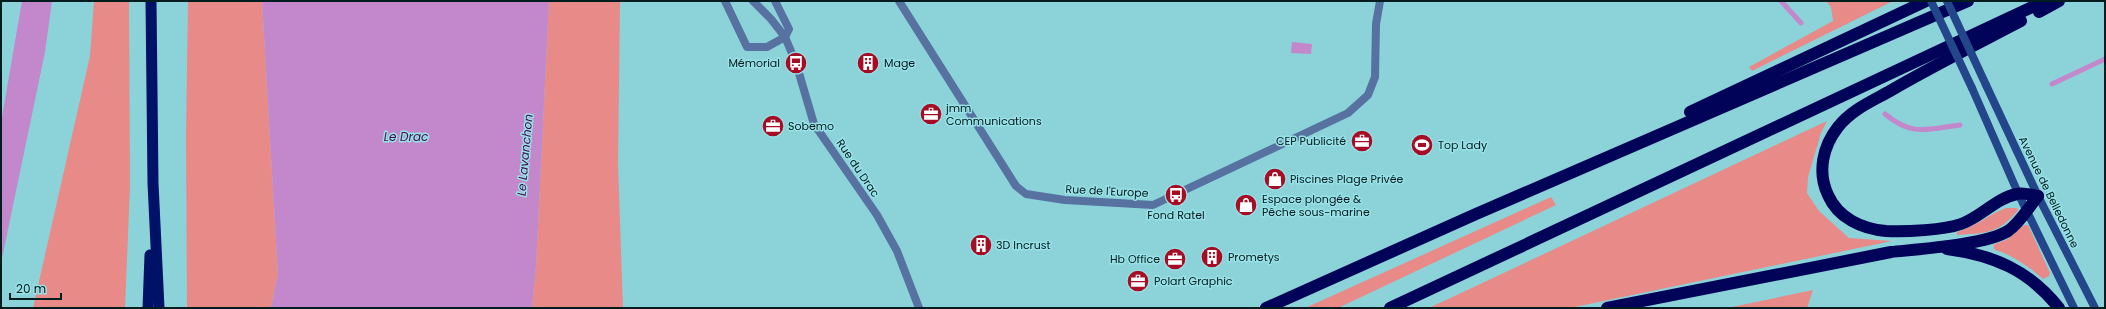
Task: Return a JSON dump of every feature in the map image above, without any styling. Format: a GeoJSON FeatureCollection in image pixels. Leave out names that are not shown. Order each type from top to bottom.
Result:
{"type":"FeatureCollection","features":[{"type":"Feature","properties":{"kind":"highway"},"geometry":{"type":"LineString","coordinates":[[151,1],[153,183],[158,308]]}},
{"type":"Feature","properties":{"kind":"highway"},"geometry":{"type":"LineString","coordinates":[[1476,214],[1926,1]]}},
{"type":"Feature","properties":{"kind":"highway"},"geometry":{"type":"LineString","coordinates":[[1266,308],[1476,214],[1968,1]]}},
{"type":"Feature","properties":{"kind":"highway"},"geometry":{"type":"LineString","coordinates":[[1390,308],[2045,1]]}},
{"type":"Feature","properties":{"kind":"highway"},"geometry":{"type":"LineString","coordinates":[[2038,196],[2018,193],[2002,199],[1983,213],[1960,225],[1910,231],[1876,230],[1855,223],[1838,210],[1832,203],[1824,184],[1823,154],[1838,126],[1858,109],[2059,1]]}},
{"type":"Feature","properties":{"kind":"highway"},"geometry":{"type":"LineString","coordinates":[[148,308],[153,183]]}},
{"type":"Feature","properties":{"kind":"highway"},"geometry":{"type":"LineString","coordinates":[[1608,308],[1891,252],[1934,247],[1997,236],[2014,226],[2038,196]]}},
{"type":"Feature","properties":{"kind":"highway"},"geometry":{"type":"LineString","coordinates":[[1934,247],[1966,252],[1995,259],[2021,273],[2058,308]]}},
{"type":"Feature","properties":{"kind":"main road"},"geometry":{"type":"LineString","coordinates":[[1931,1],[1972,88],[2018,193],[2074,308]]}},
{"type":"Feature","properties":{"kind":"main road","name":"Avenue de Belledonne"},"geometry":{"type":"LineString","coordinates":[[1947,1],[2038,196],[2094,308]]}},
{"type":"Feature","properties":{"kind":"street"},"geometry":{"type":"LineString","coordinates":[[725,1],[747,47],[767,47],[785,37],[789,29],[775,1]]}},
{"type":"Feature","properties":{"kind":"street","name":"Rue du Drac"},"geometry":{"type":"LineString","coordinates":[[753,1],[771,19],[785,37],[798,70],[814,124],[877,215],[897,251],[919,308]]}},
{"type":"Feature","properties":{"kind":"street","name":"Rue de l'Europe"},"geometry":{"type":"LineString","coordinates":[[899,1],[1016,186],[1026,194],[1065,200],[1153,205],[1160,204],[1199,183],[1348,113],[1363,101],[1375,77],[1376,24],[1380,1]]}},
{"type":"Feature","properties":{"kind":"shaded area"},"geometry":{"type":"Polygon","coordinates":[[[94,1],[129,1],[130,186],[125,308],[33,308],[90,56],[94,1]]]}},
{"type":"Feature","properties":{"kind":"shaded area"},"geometry":{"type":"Polygon","coordinates":[[[188,1],[262,1],[278,274],[271,308],[187,308],[186,136],[188,1]]]}},
{"type":"Feature","properties":{"kind":"shaded area"},"geometry":{"type":"Polygon","coordinates":[[[549,1],[620,1],[618,165],[623,308],[532,308],[536,265],[549,1]]]}},
{"type":"Feature","properties":{"kind":"shaded area"},"geometry":{"type":"Polygon","coordinates":[[[1826,1],[1893,1],[1752,71],[1749,67],[1833,21],[1831,7],[1826,1]]]}},
{"type":"Feature","properties":{"kind":"shaded area"},"geometry":{"type":"Polygon","coordinates":[[[1827,121],[1821,133],[1808,177],[1807,193],[1819,211],[1849,238],[1892,241],[1570,308],[1429,308],[1827,121]]]}},
{"type":"Feature","properties":{"kind":"shaded area"},"geometry":{"type":"Polygon","coordinates":[[[1551,197],[1556,205],[1338,308],[1305,308],[1551,197]]]}},
{"type":"Feature","properties":{"kind":"shaded area"},"geometry":{"type":"Polygon","coordinates":[[[2006,208],[2017,208],[2018,210],[2011,218],[1998,228],[1984,233],[1957,235],[1957,232],[1971,227],[2006,208]]]}},
{"type":"Feature","properties":{"kind":"shaded area"},"geometry":{"type":"Polygon","coordinates":[[[2024,225],[2028,225],[2050,273],[2049,276],[2043,279],[2020,262],[2002,252],[1995,250],[1993,245],[2008,239],[2024,225]]]}},
{"type":"Feature","properties":{"kind":"shaded area"},"geometry":{"type":"Polygon","coordinates":[[[1813,290],[1807,308],[1727,308],[1813,290]]]}},
{"type":"Feature","properties":{"kind":"water"},"geometry":{"type":"Polygon","coordinates":[[[22,1],[52,1],[45,52],[1,263],[1,123],[22,1]]]}},
{"type":"Feature","properties":{"kind":"water","name":"Le Drac"},"geometry":{"type":"Polygon","coordinates":[[[262,1],[549,1],[536,265],[532,308],[271,308],[278,274],[262,1]]]}},
{"type":"Feature","properties":{"kind":"water"},"geometry":{"type":"Polygon","coordinates":[[[1292,42],[1312,44],[1311,54],[1291,53],[1292,42]]]}},
{"type":"Feature","properties":{"kind":"waterway","name":"Le Lavanchon"},"geometry":{"type":"LineString","coordinates":[[1781,1],[1801,23]]}},
{"type":"Feature","properties":{"kind":"waterway","name":"Le Lavanchon"},"geometry":{"type":"LineString","coordinates":[[2052,84],[2105,59]]}},
{"type":"Feature","properties":{"kind":"waterway"},"geometry":{"type":"LineString","coordinates":[[1885,114],[1895,121],[1912,129],[1921,130],[1960,125]]}},
{"type":"Feature","properties":{"kind":"place","name":"Mémorial"},"geometry":{"type":"Point","coordinates":[796,63]}},
{"type":"Feature","properties":{"kind":"place","name":"Mage"},"geometry":{"type":"Point","coordinates":[868,63]}},
{"type":"Feature","properties":{"kind":"place","name":"jmm Communications"},"geometry":{"type":"Point","coordinates":[931,114]}},
{"type":"Feature","properties":{"kind":"place","name":"Sobemo"},"geometry":{"type":"Point","coordinates":[773,126]}},
{"type":"Feature","properties":{"kind":"place","name":"CEP Publicité"},"geometry":{"type":"Point","coordinates":[1362,141]}},
{"type":"Feature","properties":{"kind":"place","name":"Top Lady"},"geometry":{"type":"Point","coordinates":[1422,145]}},
{"type":"Feature","properties":{"kind":"place","name":"Piscines Plage Privée"},"geometry":{"type":"Point","coordinates":[1275,179]}},
{"type":"Feature","properties":{"kind":"place","name":"Fond Ratel"},"geometry":{"type":"Point","coordinates":[1176,195]}},
{"type":"Feature","properties":{"kind":"place","name":"Espace plongée & Pêche sous-marine"},"geometry":{"type":"Point","coordinates":[1246,205]}},
{"type":"Feature","properties":{"kind":"place","name":"3D Incrust"},"geometry":{"type":"Point","coordinates":[981,245]}},
{"type":"Feature","properties":{"kind":"place","name":"Prometys"},"geometry":{"type":"Point","coordinates":[1212,257]}},
{"type":"Feature","properties":{"kind":"place","name":"Hb Office"},"geometry":{"type":"Point","coordinates":[1175,259]}},
{"type":"Feature","properties":{"kind":"place","name":"Polart Graphic"},"geometry":{"type":"Point","coordinates":[1138,281]}}]}
